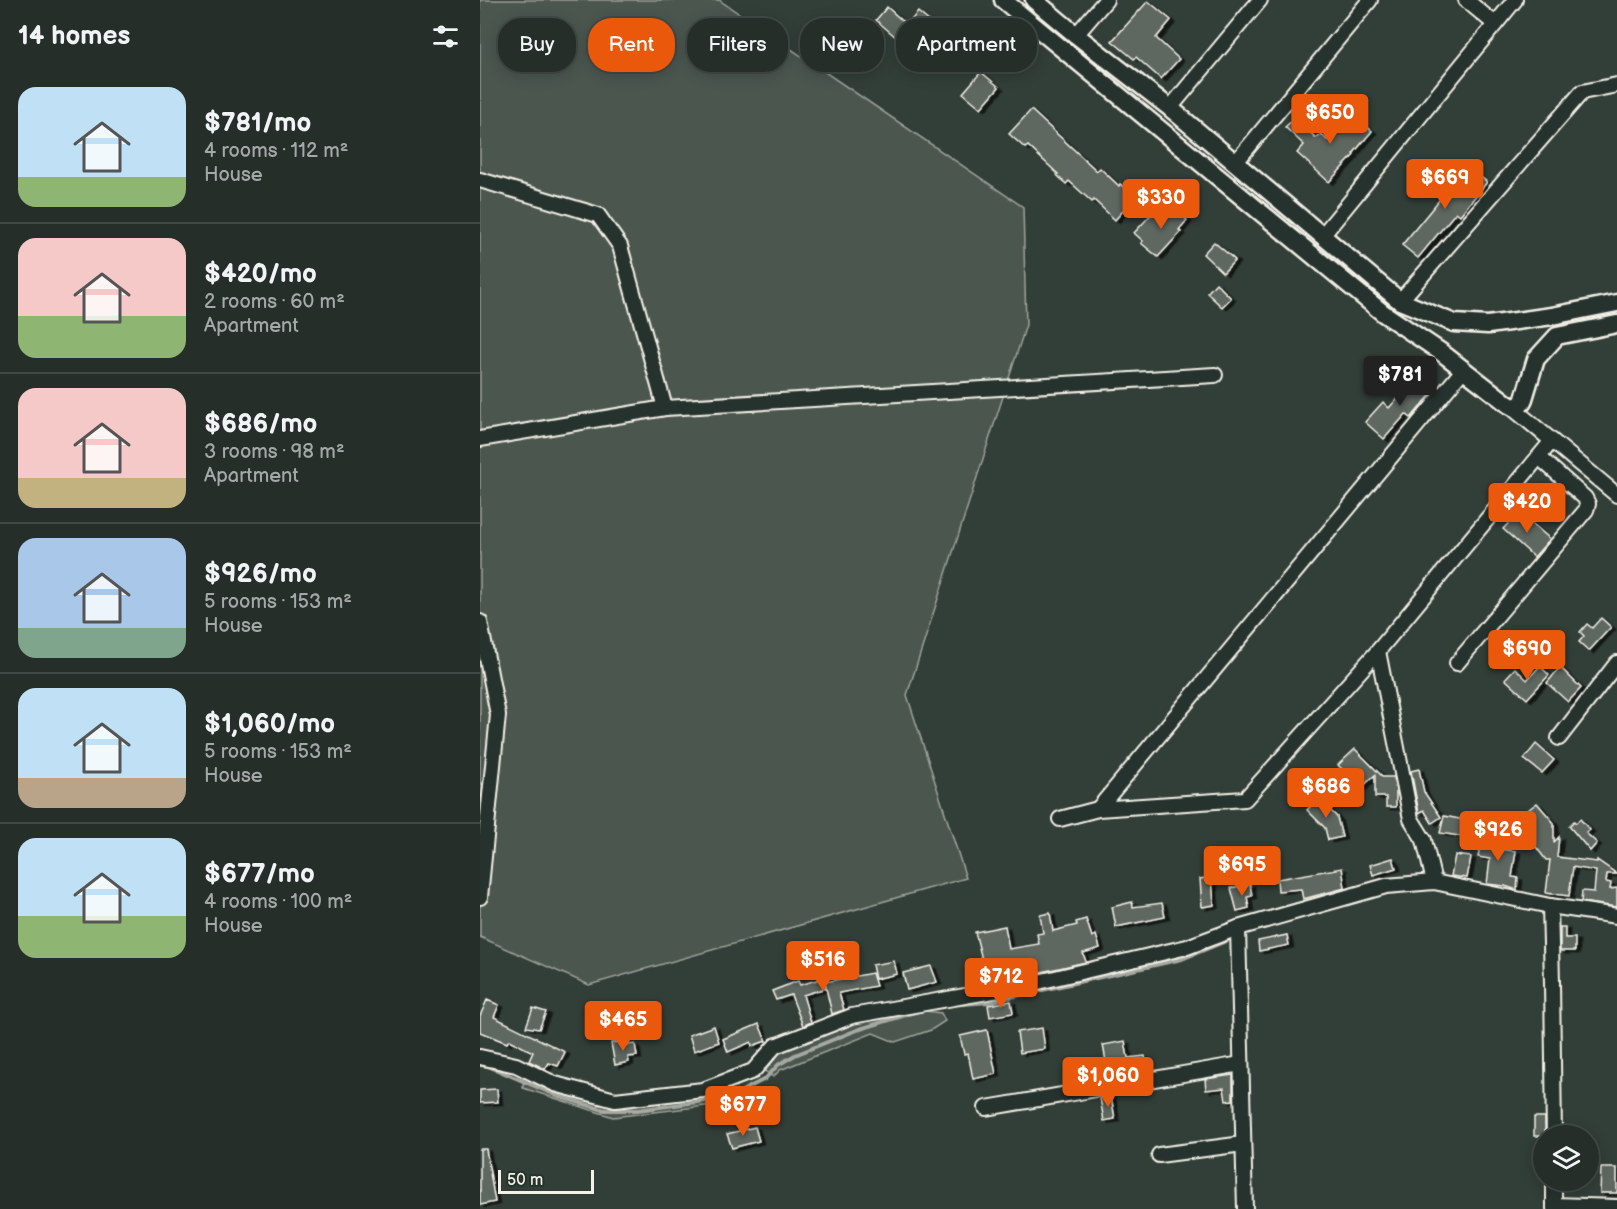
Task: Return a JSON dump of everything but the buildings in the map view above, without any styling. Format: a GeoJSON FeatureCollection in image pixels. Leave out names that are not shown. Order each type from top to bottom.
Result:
{"type":"FeatureCollection","features":[{"type":"Feature","properties":{"kind":"main road"},"geometry":{"type":"LineString","coordinates":[[1003,0],[1383,313],[1441,352],[1509,405],[1520,406],[1523,402],[1536,359],[1557,336],[1617,324]]}},
{"type":"Feature","properties":{"kind":"main road"},"geometry":{"type":"LineString","coordinates":[[1034,0],[1236,162],[1400,301],[1454,323],[1488,325],[1552,316],[1617,303]]}},
{"type":"Feature","properties":{"kind":"main road"},"geometry":{"type":"LineString","coordinates":[[1552,316],[1557,336]]}},
{"type":"Feature","properties":{"kind":"street"},"geometry":{"type":"LineString","coordinates":[[1076,35],[1106,0]]}},
{"type":"Feature","properties":{"kind":"street"},"geometry":{"type":"LineString","coordinates":[[1170,108],[1260,0]]}},
{"type":"Feature","properties":{"kind":"street"},"geometry":{"type":"LineString","coordinates":[[1236,162],[1370,0]]}},
{"type":"Feature","properties":{"kind":"street"},"geometry":{"type":"LineString","coordinates":[[1466,0],[1495,24]]}},
{"type":"Feature","properties":{"kind":"street"},"geometry":{"type":"LineString","coordinates":[[1322,236],[1515,0]]}},
{"type":"Feature","properties":{"kind":"street"},"geometry":{"type":"LineString","coordinates":[[1400,301],[1582,92],[1617,85]]}},
{"type":"Feature","properties":{"kind":"street"},"geometry":{"type":"LineString","coordinates":[[480,180],[598,215],[620,246],[665,408]]}},
{"type":"Feature","properties":{"kind":"street"},"geometry":{"type":"LineString","coordinates":[[1098,809],[1463,370]]}},
{"type":"Feature","properties":{"kind":"street"},"geometry":{"type":"LineString","coordinates":[[480,439],[665,408],[1215,375]]}},
{"type":"Feature","properties":{"kind":"street"},"geometry":{"type":"LineString","coordinates":[[1509,405],[1617,495]]}},
{"type":"Feature","properties":{"kind":"street"},"geometry":{"type":"LineString","coordinates":[[1060,819],[1098,809],[1245,799],[1378,651],[1551,442]]}},
{"type":"Feature","properties":{"kind":"street"},"geometry":{"type":"LineString","coordinates":[[1456,663],[1586,510],[1588,504],[1586,498],[1539,457]]}},
{"type":"Feature","properties":{"kind":"street"},"geometry":{"type":"LineString","coordinates":[[480,622],[498,715],[480,897]]}},
{"type":"Feature","properties":{"kind":"street"},"geometry":{"type":"LineString","coordinates":[[1378,651],[1411,819],[1424,840],[1434,882]]}},
{"type":"Feature","properties":{"kind":"street"},"geometry":{"type":"LineString","coordinates":[[1559,738],[1617,663]]}},
{"type":"Feature","properties":{"kind":"street"},"geometry":{"type":"LineString","coordinates":[[480,1058],[516,1065],[555,1084],[615,1100],[703,1090],[753,1071],[775,1046],[852,1016],[1022,986],[1187,946],[1238,928],[1386,886],[1434,882],[1550,906],[1617,916]]}},
{"type":"Feature","properties":{"kind":"street"},"geometry":{"type":"LineString","coordinates":[[1550,906],[1554,1125]]}},
{"type":"Feature","properties":{"kind":"street"},"geometry":{"type":"LineString","coordinates":[[1238,928],[1245,1209]]}},
{"type":"Feature","properties":{"kind":"street"},"geometry":{"type":"LineString","coordinates":[[986,1108],[1241,1064]]}},
{"type":"Feature","properties":{"kind":"street"},"geometry":{"type":"LineString","coordinates":[[1159,1155],[1243,1144]]}},
{"type":"Feature","properties":{"kind":"street"},"geometry":{"type":"LineString","coordinates":[[1554,1191],[1554,1207],[1617,1208]]}},
{"type":"Feature","properties":{"kind":"shaded area"},"geometry":{"type":"Polygon","coordinates":[[[480,0],[719,0],[745,18],[687,18],[687,72],[788,72],[788,47],[800,55],[800,72],[825,72],[1023,207],[1026,325],[907,695],[966,878],[589,985],[480,937],[480,0]]]}},
{"type":"Feature","properties":{"kind":"shaded area"},"geometry":{"type":"Polygon","coordinates":[[[910,1009],[941,1013],[945,1021],[931,1030],[895,1042],[873,1033],[780,1070],[773,1077],[765,1071],[783,1049],[868,1017],[910,1009]]]}},
{"type":"Feature","properties":{"kind":"shaded area"},"geometry":{"type":"Polygon","coordinates":[[[523,1075],[551,1090],[611,1105],[708,1097],[714,1105],[613,1117],[523,1088],[523,1075]]]}},
{"type":"Feature","properties":{"kind":"waterway"},"geometry":{"type":"LineString","coordinates":[[950,1005],[989,1002],[1182,959],[1253,930]]}},
{"type":"Feature","properties":{"kind":"waterway"},"geometry":{"type":"LineString","coordinates":[[480,1065],[488,1066],[558,1096],[604,1110],[638,1110],[736,1094],[765,1079],[778,1065],[795,1055],[857,1030],[925,1009]]}}]}
